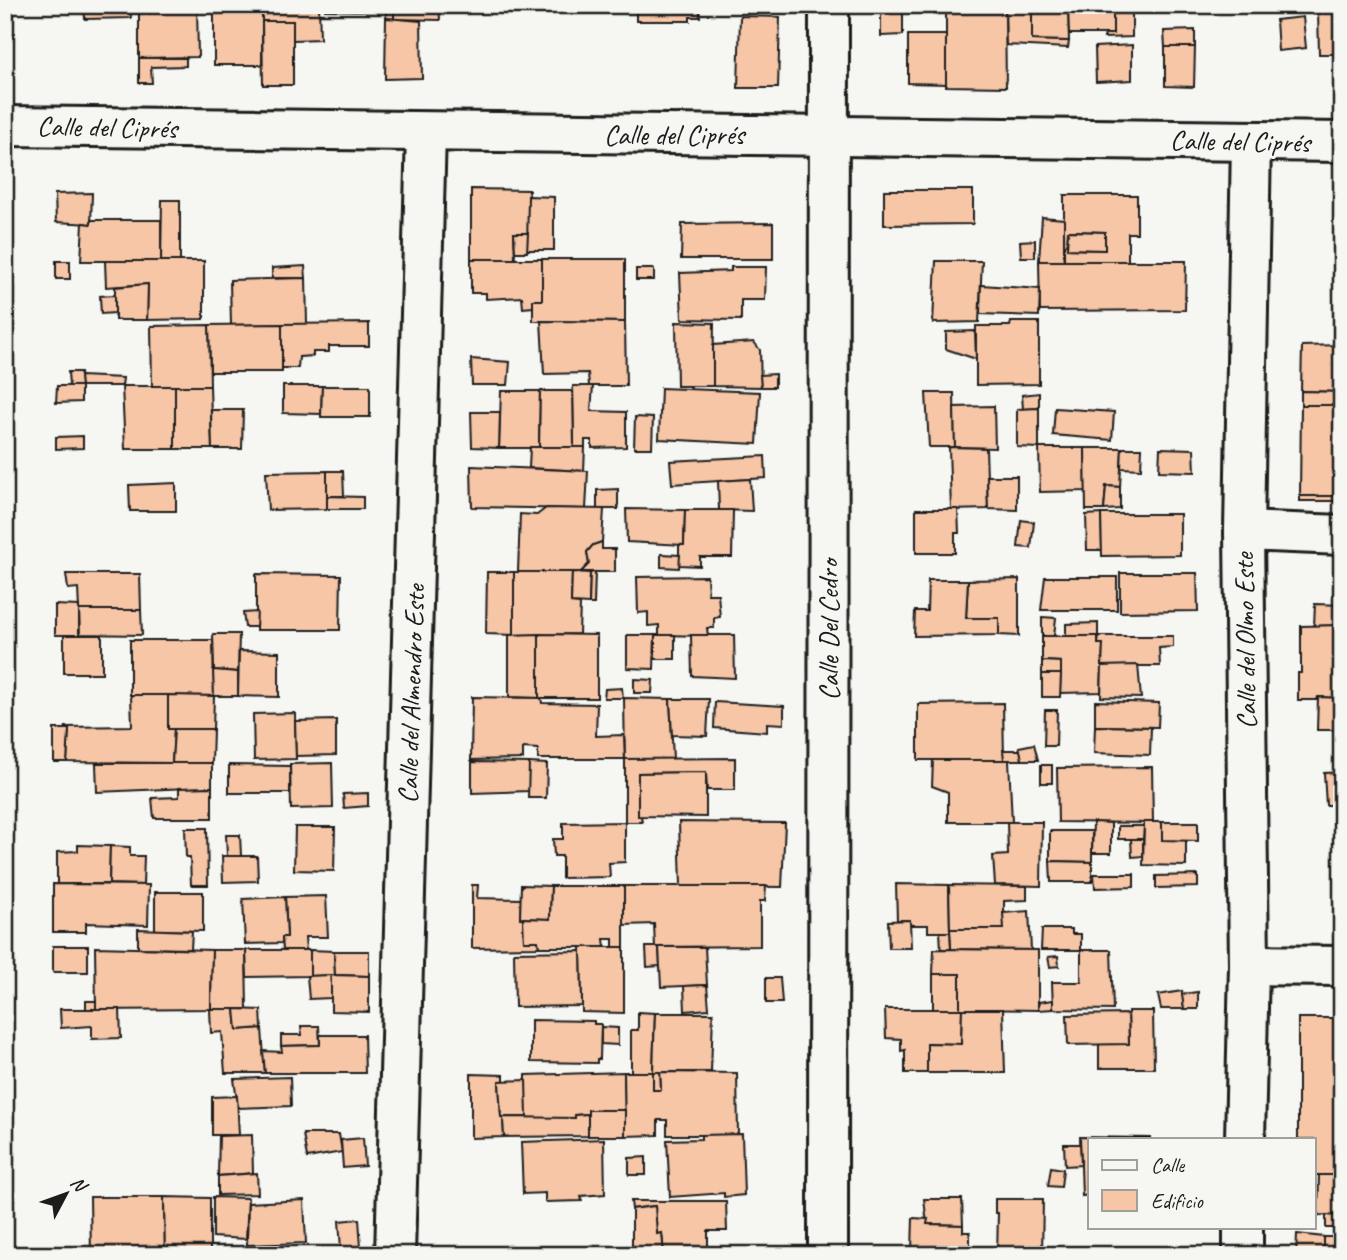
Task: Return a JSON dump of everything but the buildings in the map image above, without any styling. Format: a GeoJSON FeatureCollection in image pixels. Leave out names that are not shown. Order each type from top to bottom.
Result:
{"type":"FeatureCollection","features":[{"type":"Feature","properties":{"kind":"street","name":"Calle Del Cedro"},"geometry":{"type":"LineString","coordinates":[[828,1255],[829,5]]}},
{"type":"Feature","properties":{"kind":"street","name":"Calle del Ciprés"},"geometry":{"type":"LineString","coordinates":[[5,126],[1342,142]]}},
{"type":"Feature","properties":{"kind":"street","name":"Calle del Almendro Este"},"geometry":{"type":"LineString","coordinates":[[395,1255],[426,133]]}},
{"type":"Feature","properties":{"kind":"street","name":"Calle del Olmo Este"},"geometry":{"type":"LineString","coordinates":[[1245,1138],[1249,965],[1244,531],[1251,142]]}},
{"type":"Feature","properties":{"kind":"street"},"geometry":{"type":"LineString","coordinates":[[1244,531],[1342,535]]}},
{"type":"Feature","properties":{"kind":"street"},"geometry":{"type":"LineString","coordinates":[[1249,965],[1342,966]]}},
{"type":"Feature","properties":{"kind":"street"},"geometry":{"type":"LineString","coordinates":[[1243,1228],[1243,1255]]}}]}
